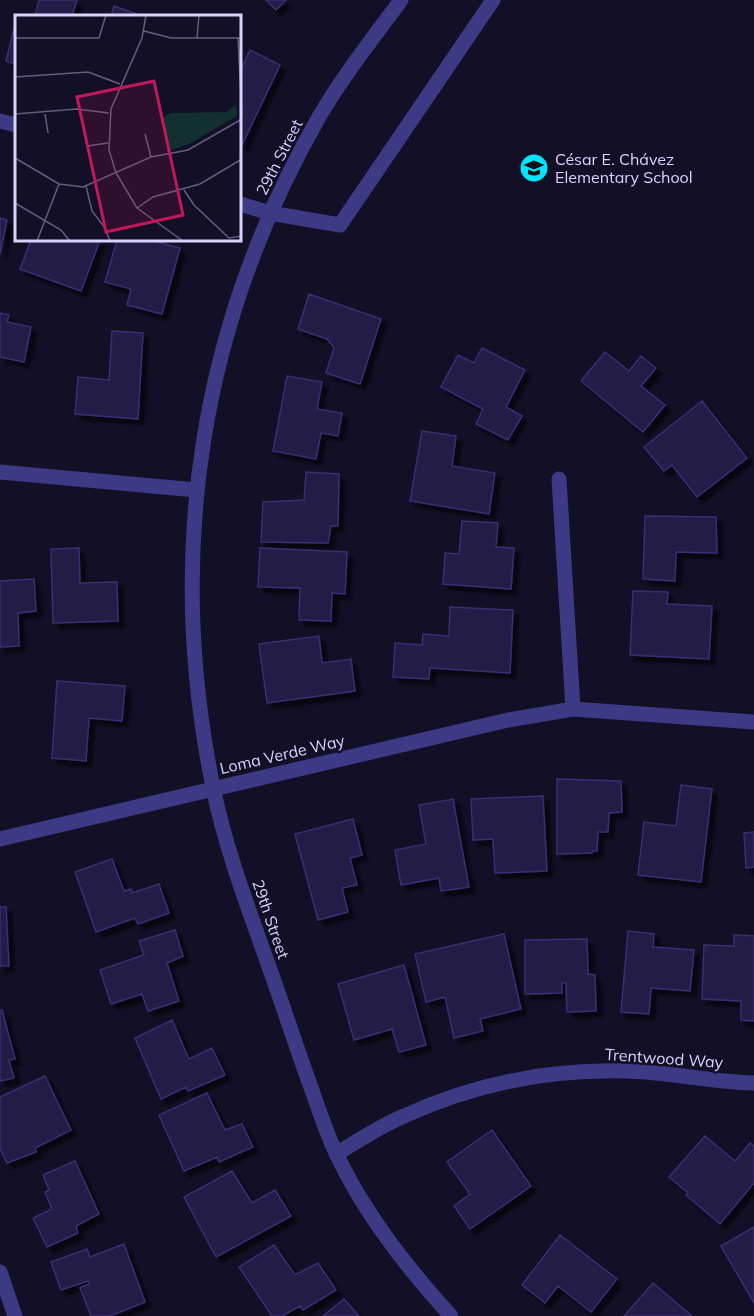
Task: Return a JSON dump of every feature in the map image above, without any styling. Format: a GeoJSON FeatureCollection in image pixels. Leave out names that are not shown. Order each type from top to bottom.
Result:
{"type":"FeatureCollection","features":[{"type":"Feature","properties":{"kind":"street","name":"29th Street"},"geometry":{"type":"LineString","coordinates":[[401,0],[356,61],[321,115],[270,213],[245,275],[221,351],[202,446],[191,559],[191,622],[198,703],[213,789],[232,860],[316,1101],[336,1154],[371,1213],[410,1269],[451,1316]]}},
{"type":"Feature","properties":{"kind":"street"},"geometry":{"type":"LineString","coordinates":[[242,205],[270,213],[340,225],[493,0]]}},
{"type":"Feature","properties":{"kind":"street"},"geometry":{"type":"LineString","coordinates":[[0,121],[15,125]]}},
{"type":"Feature","properties":{"kind":"street"},"geometry":{"type":"LineString","coordinates":[[0,472],[196,490]]}},
{"type":"Feature","properties":{"kind":"street"},"geometry":{"type":"LineString","coordinates":[[560,479],[573,709]]}},
{"type":"Feature","properties":{"kind":"street","name":"Loma Verde Way"},"geometry":{"type":"LineString","coordinates":[[0,839],[508,720],[573,709],[754,722]]}},
{"type":"Feature","properties":{"kind":"street","name":"Trentwood Way"},"geometry":{"type":"LineString","coordinates":[[336,1154],[402,1116],[456,1095],[512,1080],[569,1072],[627,1071],[754,1083]]}},
{"type":"Feature","properties":{"kind":"street"},"geometry":{"type":"LineString","coordinates":[[0,1272],[15,1316]]}},
{"type":"Feature","properties":{"kind":"building"},"geometry":{"type":"Polygon","coordinates":[[[39,0],[77,0],[72,15],[35,15],[39,0]]]}},
{"type":"Feature","properties":{"kind":"building"},"geometry":{"type":"Polygon","coordinates":[[[266,0],[286,0],[276,10],[266,0]]]}},
{"type":"Feature","properties":{"kind":"building"},"geometry":{"type":"Polygon","coordinates":[[[114,6],[139,15],[111,15],[114,6]]]}},
{"type":"Feature","properties":{"kind":"building"},"geometry":{"type":"Polygon","coordinates":[[[15,25],[15,64],[6,61],[15,25]]]}},
{"type":"Feature","properties":{"kind":"building"},"geometry":{"type":"Polygon","coordinates":[[[250,50],[280,65],[242,145],[242,68],[250,50]]]}},
{"type":"Feature","properties":{"kind":"building"},"geometry":{"type":"Polygon","coordinates":[[[0,218],[7,220],[0,254],[0,218]]]}},
{"type":"Feature","properties":{"kind":"building"},"geometry":{"type":"Polygon","coordinates":[[[30,242],[99,242],[81,291],[20,269],[30,242]]]}},
{"type":"Feature","properties":{"kind":"building"},"geometry":{"type":"Polygon","coordinates":[[[116,242],[158,242],[180,248],[162,314],[127,305],[131,289],[105,282],[116,242]]]}},
{"type":"Feature","properties":{"kind":"building"},"geometry":{"type":"Polygon","coordinates":[[[309,294],[381,319],[360,384],[326,373],[334,348],[327,339],[298,329],[309,294]]]}},
{"type":"Feature","properties":{"kind":"building"},"geometry":{"type":"Polygon","coordinates":[[[0,313],[9,315],[7,322],[31,327],[24,362],[0,357],[0,313]]]}},
{"type":"Feature","properties":{"kind":"building"},"geometry":{"type":"Polygon","coordinates":[[[112,331],[143,333],[138,419],[75,414],[78,377],[109,380],[112,331]]]}},
{"type":"Feature","properties":{"kind":"building"},"geometry":{"type":"Polygon","coordinates":[[[482,348],[525,370],[506,407],[522,416],[508,440],[476,424],[483,409],[441,387],[458,355],[474,363],[482,348]]]}},
{"type":"Feature","properties":{"kind":"building"},"geometry":{"type":"Polygon","coordinates":[[[605,352],[629,371],[641,356],[656,368],[641,386],[665,405],[643,432],[581,381],[605,352]]]}},
{"type":"Feature","properties":{"kind":"building"},"geometry":{"type":"Polygon","coordinates":[[[287,376],[322,382],[317,409],[342,413],[338,436],[321,433],[316,459],[273,451],[287,376]]]}},
{"type":"Feature","properties":{"kind":"building"},"geometry":{"type":"Polygon","coordinates":[[[702,401],[747,458],[697,497],[672,465],[664,471],[644,447],[702,401]]]}},
{"type":"Feature","properties":{"kind":"building"},"geometry":{"type":"Polygon","coordinates":[[[422,431],[456,436],[452,466],[495,473],[489,514],[410,501],[422,431]]]}},
{"type":"Feature","properties":{"kind":"building"},"geometry":{"type":"Polygon","coordinates":[[[306,472],[339,474],[338,526],[331,526],[328,543],[261,542],[263,502],[304,500],[306,472]]]}},
{"type":"Feature","properties":{"kind":"building"},"geometry":{"type":"Polygon","coordinates":[[[645,516],[716,517],[717,553],[676,552],[675,581],[643,579],[645,516]]]}},
{"type":"Feature","properties":{"kind":"building"},"geometry":{"type":"Polygon","coordinates":[[[462,521],[498,523],[496,547],[514,548],[511,589],[443,584],[445,553],[459,554],[462,521]]]}},
{"type":"Feature","properties":{"kind":"building"},"geometry":{"type":"Polygon","coordinates":[[[79,548],[80,583],[117,582],[118,621],[53,623],[51,549],[79,548]]]}},
{"type":"Feature","properties":{"kind":"building"},"geometry":{"type":"Polygon","coordinates":[[[260,548],[347,552],[345,594],[332,593],[331,621],[299,620],[300,588],[258,587],[260,548]]]}},
{"type":"Feature","properties":{"kind":"building"},"geometry":{"type":"Polygon","coordinates":[[[34,579],[36,611],[18,613],[19,646],[0,647],[0,581],[34,579]]]}},
{"type":"Feature","properties":{"kind":"building"},"geometry":{"type":"Polygon","coordinates":[[[633,591],[668,592],[667,604],[712,606],[709,659],[630,655],[633,591]]]}},
{"type":"Feature","properties":{"kind":"building"},"geometry":{"type":"Polygon","coordinates":[[[450,607],[513,610],[510,673],[430,668],[429,679],[393,677],[395,643],[422,645],[423,634],[449,636],[450,607]]]}},
{"type":"Feature","properties":{"kind":"building"},"geometry":{"type":"Polygon","coordinates":[[[319,636],[322,663],[351,659],[355,691],[267,703],[259,644],[319,636]]]}},
{"type":"Feature","properties":{"kind":"building"},"geometry":{"type":"Polygon","coordinates":[[[57,681],[125,686],[122,721],[89,718],[86,761],[52,758],[57,681]]]}},
{"type":"Feature","properties":{"kind":"building"},"geometry":{"type":"Polygon","coordinates":[[[557,779],[621,781],[622,812],[609,813],[608,832],[598,832],[597,851],[557,854],[557,779]]]}},
{"type":"Feature","properties":{"kind":"building"},"geometry":{"type":"Polygon","coordinates":[[[681,785],[712,789],[701,882],[638,875],[644,822],[676,826],[681,785]]]}},
{"type":"Feature","properties":{"kind":"building"},"geometry":{"type":"Polygon","coordinates":[[[543,796],[547,871],[495,873],[493,839],[473,840],[471,799],[543,796]]]}},
{"type":"Feature","properties":{"kind":"building"},"geometry":{"type":"Polygon","coordinates":[[[453,799],[469,887],[441,891],[439,878],[401,885],[395,850],[426,844],[419,805],[453,799]]]}},
{"type":"Feature","properties":{"kind":"building"},"geometry":{"type":"Polygon","coordinates":[[[353,819],[362,855],[350,858],[357,885],[342,888],[348,912],[318,920],[295,834],[353,819]]]}},
{"type":"Feature","properties":{"kind":"building"},"geometry":{"type":"Polygon","coordinates":[[[754,832],[754,867],[746,868],[744,833],[754,832]]]}},
{"type":"Feature","properties":{"kind":"building"},"geometry":{"type":"Polygon","coordinates":[[[112,859],[124,891],[131,889],[132,893],[159,884],[169,913],[138,924],[135,918],[96,932],[75,872],[112,859]]]}},
{"type":"Feature","properties":{"kind":"building"},"geometry":{"type":"Polygon","coordinates":[[[0,907],[6,907],[9,966],[0,966],[0,907]]]}},
{"type":"Feature","properties":{"kind":"building"},"geometry":{"type":"Polygon","coordinates":[[[175,930],[183,956],[167,963],[179,1001],[148,1011],[142,994],[111,1004],[100,970],[144,955],[139,941],[175,930]]]}},
{"type":"Feature","properties":{"kind":"building"},"geometry":{"type":"Polygon","coordinates":[[[628,931],[654,934],[653,947],[694,950],[690,991],[651,988],[649,1014],[621,1012],[628,931]]]}},
{"type":"Feature","properties":{"kind":"building"},"geometry":{"type":"Polygon","coordinates":[[[504,934],[521,1009],[480,1019],[483,1031],[454,1038],[445,997],[426,1002],[415,954],[504,934]]]}},
{"type":"Feature","properties":{"kind":"building"},"geometry":{"type":"Polygon","coordinates":[[[734,935],[754,936],[754,1021],[741,1020],[741,1001],[702,999],[704,945],[734,946],[734,935]]]}},
{"type":"Feature","properties":{"kind":"building"},"geometry":{"type":"Polygon","coordinates":[[[587,939],[588,974],[595,975],[596,1011],[567,1012],[566,983],[562,983],[562,993],[525,994],[525,940],[587,939]]]}},
{"type":"Feature","properties":{"kind":"building"},"geometry":{"type":"Polygon","coordinates":[[[404,965],[426,1045],[399,1052],[392,1029],[354,1040],[338,984],[404,965]]]}},
{"type":"Feature","properties":{"kind":"building"},"geometry":{"type":"Polygon","coordinates":[[[0,1010],[2,1010],[15,1059],[9,1060],[14,1078],[0,1081],[0,1010]]]}},
{"type":"Feature","properties":{"kind":"building"},"geometry":{"type":"Polygon","coordinates":[[[172,1020],[189,1059],[212,1048],[225,1075],[188,1091],[186,1087],[161,1099],[135,1038],[172,1020]]]}},
{"type":"Feature","properties":{"kind":"building"},"geometry":{"type":"Polygon","coordinates":[[[45,1076],[71,1130],[35,1148],[36,1152],[7,1163],[0,1149],[0,1097],[45,1076]]]}},
{"type":"Feature","properties":{"kind":"building"},"geometry":{"type":"Polygon","coordinates":[[[207,1093],[225,1130],[242,1124],[253,1147],[219,1162],[217,1157],[184,1171],[159,1115],[207,1093]]]}},
{"type":"Feature","properties":{"kind":"building"},"geometry":{"type":"Polygon","coordinates":[[[492,1130],[531,1186],[470,1229],[454,1206],[470,1194],[447,1162],[492,1130]]]}},
{"type":"Feature","properties":{"kind":"building"},"geometry":{"type":"Polygon","coordinates":[[[705,1136],[735,1161],[750,1143],[754,1146],[754,1183],[720,1224],[669,1177],[705,1136]]]}},
{"type":"Feature","properties":{"kind":"building"},"geometry":{"type":"Polygon","coordinates":[[[75,1161],[99,1214],[76,1226],[78,1233],[47,1247],[33,1218],[52,1209],[45,1192],[49,1190],[43,1175],[75,1161]]]}},
{"type":"Feature","properties":{"kind":"building"},"geometry":{"type":"Polygon","coordinates":[[[232,1171],[252,1203],[275,1190],[291,1216],[216,1257],[184,1197],[232,1171]]]}},
{"type":"Feature","properties":{"kind":"building"},"geometry":{"type":"Polygon","coordinates":[[[754,1227],[754,1303],[721,1246],[754,1227]]]}},
{"type":"Feature","properties":{"kind":"building"},"geometry":{"type":"Polygon","coordinates":[[[560,1235],[617,1279],[591,1312],[558,1286],[545,1303],[522,1285],[560,1235]]]}},
{"type":"Feature","properties":{"kind":"building"},"geometry":{"type":"Polygon","coordinates":[[[124,1244],[145,1302],[110,1316],[91,1316],[80,1288],[89,1284],[88,1281],[61,1290],[51,1262],[87,1249],[90,1257],[124,1244]]]}},
{"type":"Feature","properties":{"kind":"building"},"geometry":{"type":"Polygon","coordinates":[[[274,1245],[295,1275],[318,1263],[336,1290],[303,1310],[300,1306],[282,1316],[272,1316],[239,1267],[274,1245]]]}},
{"type":"Feature","properties":{"kind":"building"},"geometry":{"type":"Polygon","coordinates":[[[653,1283],[692,1316],[624,1316],[653,1283]]]}},
{"type":"Feature","properties":{"kind":"building"},"geometry":{"type":"Polygon","coordinates":[[[344,1299],[359,1316],[323,1316],[344,1299]]]}},
{"type":"Feature","properties":{"kind":"place","name":"César E. Chávez Elementary School"},"geometry":{"type":"Point","coordinates":[534,168]}}]}
